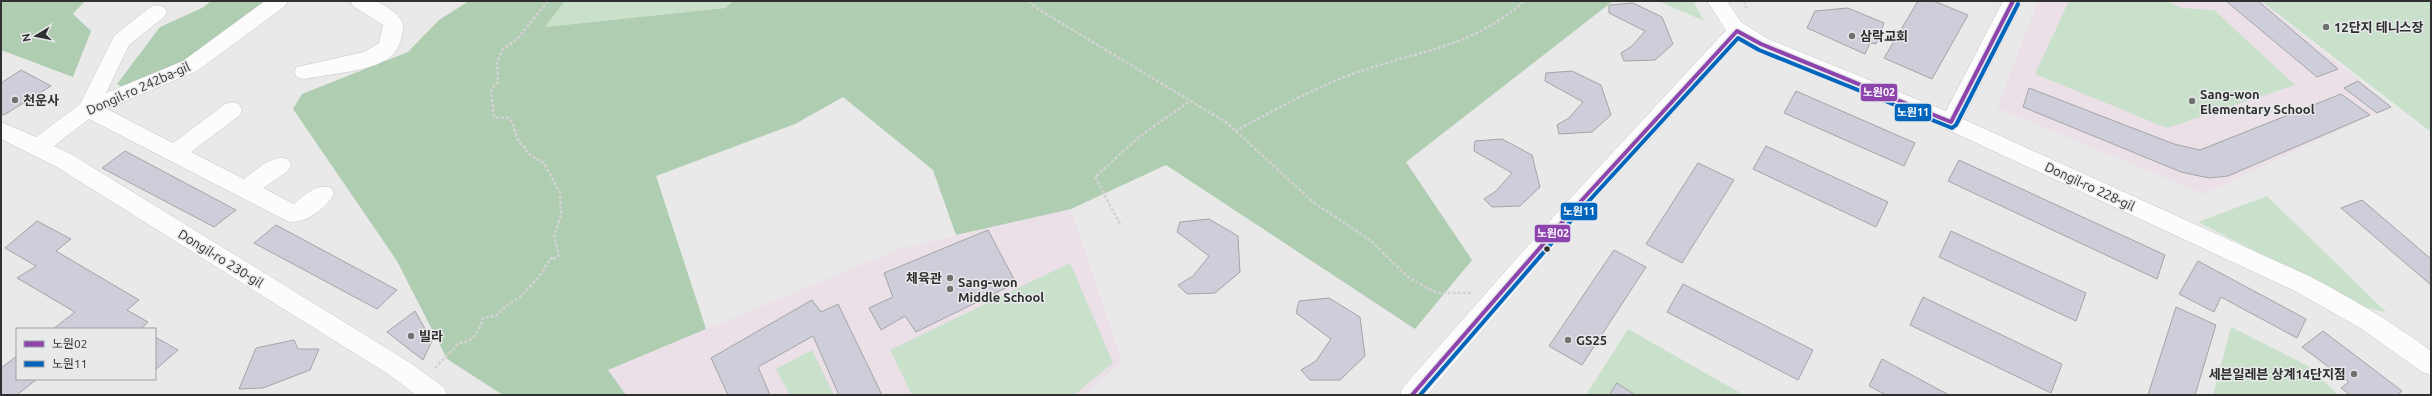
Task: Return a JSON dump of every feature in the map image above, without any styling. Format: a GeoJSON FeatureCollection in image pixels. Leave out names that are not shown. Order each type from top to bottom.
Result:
{"type":"FeatureCollection","features":[{"type":"Feature","properties":{"kind":"street","name":"Dongil-ro 242ba-gil"},"geometry":{"type":"LineString","coordinates":[[37,148],[88,109],[190,66],[278,1]]}},
{"type":"Feature","properties":{"kind":"street"},"geometry":{"type":"LineString","coordinates":[[304,72],[369,58],[383,52],[392,38],[393,23],[360,1]]}},
{"type":"Feature","properties":{"kind":"street","name":"Dongil-ro 228-gil"},"geometry":{"type":"LineString","coordinates":[[1717,1],[1723,16],[1737,31],[1761,44],[1951,122],[2301,283],[2354,311],[2398,339],[2431,365]]}},
{"type":"Feature","properties":{"kind":"street"},"geometry":{"type":"LineString","coordinates":[[1951,122],[2013,1]]}},
{"type":"Feature","properties":{"kind":"street"},"geometry":{"type":"LineString","coordinates":[[157,12],[121,42],[88,109],[295,215],[323,194]]}},
{"type":"Feature","properties":{"kind":"street"},"geometry":{"type":"LineString","coordinates":[[1412,395],[1500,293],[1672,100],[1737,31]]}},
{"type":"Feature","properties":{"kind":"street"},"geometry":{"type":"LineString","coordinates":[[174,152],[232,110]]}},
{"type":"Feature","properties":{"kind":"street","name":"Dongil-ro 230-gil"},"geometry":{"type":"LineString","coordinates":[[5,137],[37,148],[69,164],[415,379],[435,395]]}},
{"type":"Feature","properties":{"kind":"street"},"geometry":{"type":"LineString","coordinates":[[244,189],[280,165]]}},
{"type":"Feature","properties":{"kind":"path"},"geometry":{"type":"LineString","coordinates":[[415,379],[421,373],[432,370],[440,364],[460,343],[465,343],[478,333],[483,318],[496,316],[503,311],[507,305],[520,297],[532,282],[539,277],[551,258],[552,260],[559,255],[559,249],[554,237],[561,220],[563,202],[552,180],[553,177],[544,163],[527,153],[526,148],[521,146],[516,137],[516,127],[509,118],[494,116],[490,97],[491,90],[498,82],[497,64],[502,50],[518,38],[548,1]]}},
{"type":"Feature","properties":{"kind":"path"},"geometry":{"type":"LineString","coordinates":[[1029,1],[1038,9],[1227,123],[1313,202],[1370,240],[1409,278],[1437,293],[1500,293]]}},
{"type":"Feature","properties":{"kind":"path"},"geometry":{"type":"LineString","coordinates":[[1235,131],[1294,100],[1359,72],[1413,58],[1474,36],[1518,8],[1524,1]]}},
{"type":"Feature","properties":{"kind":"path"},"geometry":{"type":"LineString","coordinates":[[1120,224],[1095,177],[1139,137],[1190,101]]}},
{"type":"Feature","properties":{"kind":"shaded area","name":"Sang-won Elementary School"},"geometry":{"type":"Polygon","coordinates":[[[2038,1],[2260,1],[2391,106],[2204,194],[1997,108],[2038,1]]]}},
{"type":"Feature","properties":{"kind":"shaded area","name":"Sang-won Middle School"},"geometry":{"type":"Polygon","coordinates":[[[1071,209],[1122,361],[1086,395],[626,395],[608,370],[899,249],[1071,209]]]}},
{"type":"Feature","properties":{"kind":"green space"},"geometry":{"type":"Polygon","coordinates":[[[1,1],[85,1],[73,14],[91,31],[73,77],[1,50],[1,1]]]}},
{"type":"Feature","properties":{"kind":"green space"},"geometry":{"type":"Polygon","coordinates":[[[211,1],[270,1],[136,94],[117,84],[160,27],[204,7],[211,1]]]}},
{"type":"Feature","properties":{"kind":"green space"},"geometry":{"type":"Polygon","coordinates":[[[469,1],[565,1],[545,27],[725,8],[734,1],[1613,1],[1406,162],[1472,260],[1415,329],[1166,165],[1071,209],[956,235],[933,170],[843,97],[795,124],[656,176],[706,329],[608,370],[626,395],[503,395],[447,359],[397,261],[293,109],[302,94],[408,52],[439,20],[469,1]]]}},
{"type":"Feature","properties":{"kind":"green space"},"geometry":{"type":"Polygon","coordinates":[[[565,1],[734,1],[725,8],[545,27],[565,1]]]}},
{"type":"Feature","properties":{"kind":"green space"},"geometry":{"type":"Polygon","coordinates":[[[1658,1],[1693,1],[1704,21],[1658,1]]]}},
{"type":"Feature","properties":{"kind":"green space"},"geometry":{"type":"Polygon","coordinates":[[[2069,1],[2167,1],[2181,8],[2214,10],[2295,85],[2167,128],[2035,74],[2069,1]]]}},
{"type":"Feature","properties":{"kind":"green space"},"geometry":{"type":"Polygon","coordinates":[[[2261,1],[2431,1],[2431,132],[2261,1]]]}},
{"type":"Feature","properties":{"kind":"green space"},"geometry":{"type":"Polygon","coordinates":[[[2267,196],[2387,313],[2366,307],[2198,222],[2267,196]]]}},
{"type":"Feature","properties":{"kind":"green space"},"geometry":{"type":"Polygon","coordinates":[[[1070,263],[1113,363],[1074,395],[912,395],[890,350],[1070,263]]]}},
{"type":"Feature","properties":{"kind":"green space"},"geometry":{"type":"Polygon","coordinates":[[[2231,327],[2308,366],[2338,395],[2213,395],[2231,327]]]}},
{"type":"Feature","properties":{"kind":"green space"},"geometry":{"type":"Polygon","coordinates":[[[1628,329],[1744,395],[1586,395],[1628,329]]]}},
{"type":"Feature","properties":{"kind":"green space"},"geometry":{"type":"Polygon","coordinates":[[[812,350],[834,395],[790,395],[776,369],[812,350]]]}},
{"type":"Feature","properties":{"kind":"building"},"geometry":{"type":"Polygon","coordinates":[[[1918,1],[1934,1],[1968,15],[1932,79],[1884,58],[1918,1]]]}},
{"type":"Feature","properties":{"kind":"building"},"geometry":{"type":"Polygon","coordinates":[[[2226,1],[2258,1],[2338,69],[2317,77],[2226,1]]]}},
{"type":"Feature","properties":{"kind":"building"},"geometry":{"type":"Polygon","coordinates":[[[1633,3],[1662,17],[1673,44],[1655,60],[1624,61],[1621,53],[1632,46],[1645,31],[1609,13],[1609,5],[1633,3]]]}},
{"type":"Feature","properties":{"kind":"building","name":"삼락교회"},"geometry":{"type":"Polygon","coordinates":[[[1848,8],[1884,23],[1876,44],[1870,43],[1865,54],[1807,28],[1815,11],[1848,8]]]}},
{"type":"Feature","properties":{"kind":"building","name":"천운사"},"geometry":{"type":"Polygon","coordinates":[[[21,70],[51,86],[4,115],[1,113],[1,83],[21,70]]]}},
{"type":"Feature","properties":{"kind":"building"},"geometry":{"type":"Polygon","coordinates":[[[1572,71],[1601,85],[1611,115],[1592,132],[1559,134],[1557,125],[1569,118],[1583,102],[1545,81],[1546,73],[1572,71]]]}},
{"type":"Feature","properties":{"kind":"building"},"geometry":{"type":"Polygon","coordinates":[[[2358,81],[2391,107],[2377,113],[2344,88],[2358,81]]]}},
{"type":"Feature","properties":{"kind":"building"},"geometry":{"type":"Polygon","coordinates":[[[2029,88],[2174,144],[2200,150],[2341,94],[2370,115],[2228,176],[2209,178],[2181,172],[2023,107],[2029,88]]]}},
{"type":"Feature","properties":{"kind":"building"},"geometry":{"type":"Polygon","coordinates":[[[1796,91],[1915,143],[1904,166],[1784,113],[1796,91]]]}},
{"type":"Feature","properties":{"kind":"building"},"geometry":{"type":"Polygon","coordinates":[[[1502,139],[1532,155],[1540,187],[1520,206],[1492,207],[1484,199],[1496,191],[1512,173],[1474,151],[1475,141],[1502,139]]]}},
{"type":"Feature","properties":{"kind":"building"},"geometry":{"type":"Polygon","coordinates":[[[1766,146],[1888,202],[1876,227],[1753,169],[1766,146]]]}},
{"type":"Feature","properties":{"kind":"building"},"geometry":{"type":"Polygon","coordinates":[[[125,151],[236,210],[214,227],[102,168],[125,151]]]}},
{"type":"Feature","properties":{"kind":"building"},"geometry":{"type":"Polygon","coordinates":[[[1959,160],[2165,255],[2157,279],[1948,181],[1959,160]]]}},
{"type":"Feature","properties":{"kind":"building"},"geometry":{"type":"Polygon","coordinates":[[[1698,163],[1734,180],[1682,263],[1646,244],[1698,163]]]}},
{"type":"Feature","properties":{"kind":"building"},"geometry":{"type":"Polygon","coordinates":[[[2362,200],[2431,259],[2431,285],[2341,208],[2362,200]]]}},
{"type":"Feature","properties":{"kind":"building"},"geometry":{"type":"Polygon","coordinates":[[[1209,219],[1238,236],[1240,272],[1215,293],[1187,294],[1178,285],[1193,276],[1209,256],[1177,232],[1180,222],[1209,219]]]}},
{"type":"Feature","properties":{"kind":"building"},"geometry":{"type":"Polygon","coordinates":[[[37,221],[71,239],[56,251],[139,300],[127,310],[148,322],[142,328],[54,328],[75,312],[17,278],[36,266],[5,248],[37,221]]]}},
{"type":"Feature","properties":{"kind":"building"},"geometry":{"type":"Polygon","coordinates":[[[276,225],[397,290],[377,309],[254,243],[276,225]]]}},
{"type":"Feature","properties":{"kind":"building","name":"체육관"},"geometry":{"type":"Polygon","coordinates":[[[988,230],[1016,283],[916,332],[905,316],[881,330],[869,308],[893,297],[884,273],[988,230]]]}},
{"type":"Feature","properties":{"kind":"building"},"geometry":{"type":"Polygon","coordinates":[[[1951,231],[2086,293],[2076,321],[1939,257],[1951,231]]]}},
{"type":"Feature","properties":{"kind":"building"},"geometry":{"type":"Polygon","coordinates":[[[1614,250],[1646,267],[1582,365],[1549,346],[1614,250]]]}},
{"type":"Feature","properties":{"kind":"building"},"geometry":{"type":"Polygon","coordinates":[[[2198,261],[2306,319],[2297,338],[2221,297],[2214,312],[2179,294],[2198,261]]]}},
{"type":"Feature","properties":{"kind":"building"},"geometry":{"type":"Polygon","coordinates":[[[1683,284],[1813,350],[1798,380],[1667,312],[1683,284]]]}},
{"type":"Feature","properties":{"kind":"building"},"geometry":{"type":"Polygon","coordinates":[[[1923,297],[2062,364],[2051,393],[1910,325],[1923,297]]]}},
{"type":"Feature","properties":{"kind":"building"},"geometry":{"type":"Polygon","coordinates":[[[1329,298],[1360,317],[1365,356],[1340,380],[1310,380],[1301,370],[1316,361],[1331,339],[1296,313],[1299,301],[1329,298]]]}},
{"type":"Feature","properties":{"kind":"building"},"geometry":{"type":"Polygon","coordinates":[[[812,300],[821,312],[838,304],[882,395],[839,395],[813,336],[758,367],[770,395],[728,395],[711,358],[812,300]]]}},
{"type":"Feature","properties":{"kind":"building"},"geometry":{"type":"Polygon","coordinates":[[[2176,307],[2216,325],[2195,395],[2148,395],[2176,307]]]}},
{"type":"Feature","properties":{"kind":"building","name":"빌라"},"geometry":{"type":"Polygon","coordinates":[[[415,311],[432,341],[423,360],[387,332],[415,311]]]}},
{"type":"Feature","properties":{"kind":"building"},"geometry":{"type":"Polygon","coordinates":[[[2323,331],[2402,391],[2397,395],[2350,395],[2341,388],[2349,382],[2302,347],[2323,331]]]}},
{"type":"Feature","properties":{"kind":"building"},"geometry":{"type":"Polygon","coordinates":[[[156,338],[178,350],[156,369],[156,338]]]}},
{"type":"Feature","properties":{"kind":"building"},"geometry":{"type":"Polygon","coordinates":[[[294,340],[298,349],[319,349],[310,370],[263,388],[239,389],[256,348],[294,340]]]}},
{"type":"Feature","properties":{"kind":"building"},"geometry":{"type":"Polygon","coordinates":[[[16,357],[16,380],[36,380],[17,395],[1,395],[1,368],[16,357]]]}},
{"type":"Feature","properties":{"kind":"building"},"geometry":{"type":"Polygon","coordinates":[[[1882,359],[1949,395],[1886,395],[1869,386],[1882,359]]]}},
{"type":"Feature","properties":{"kind":"building"},"geometry":{"type":"Polygon","coordinates":[[[1617,383],[1635,395],[1609,395],[1617,383]]]}},
{"type":"Feature","properties":{"kind":"transit line","name":"노원02"},"geometry":{"type":"LineString","coordinates":[[1412,395],[1572,211],[1737,31],[1761,44],[1951,122],[2013,1]]}},
{"type":"Feature","properties":{"kind":"transit line","name":"노원11"},"geometry":{"type":"LineString","coordinates":[[1420,395],[1576,215],[1738,38],[1759,50],[1952,128],[1956,125],[2018,4]]}},
{"type":"Feature","properties":{"kind":"place","name":"12단지 테니스장"},"geometry":{"type":"Point","coordinates":[2326,27]}},
{"type":"Feature","properties":{"kind":"place","name":"삼락교회"},"geometry":{"type":"Point","coordinates":[1852,36]}},
{"type":"Feature","properties":{"kind":"place","name":"천운사"},"geometry":{"type":"Point","coordinates":[15,100]}},
{"type":"Feature","properties":{"kind":"place","name":"Sang-won Elementary School"},"geometry":{"type":"Point","coordinates":[2192,101]}},
{"type":"Feature","properties":{"kind":"place","name":"체육관"},"geometry":{"type":"Point","coordinates":[950,278]}},
{"type":"Feature","properties":{"kind":"place","name":"Sang-won Middle School"},"geometry":{"type":"Point","coordinates":[950,289]}},
{"type":"Feature","properties":{"kind":"place","name":"빌라"},"geometry":{"type":"Point","coordinates":[411,336]}},
{"type":"Feature","properties":{"kind":"place","name":"GS25"},"geometry":{"type":"Point","coordinates":[1568,340]}},
{"type":"Feature","properties":{"kind":"place","name":"세븐일레븐 상계14단지점"},"geometry":{"type":"Point","coordinates":[2354,374]}}]}
